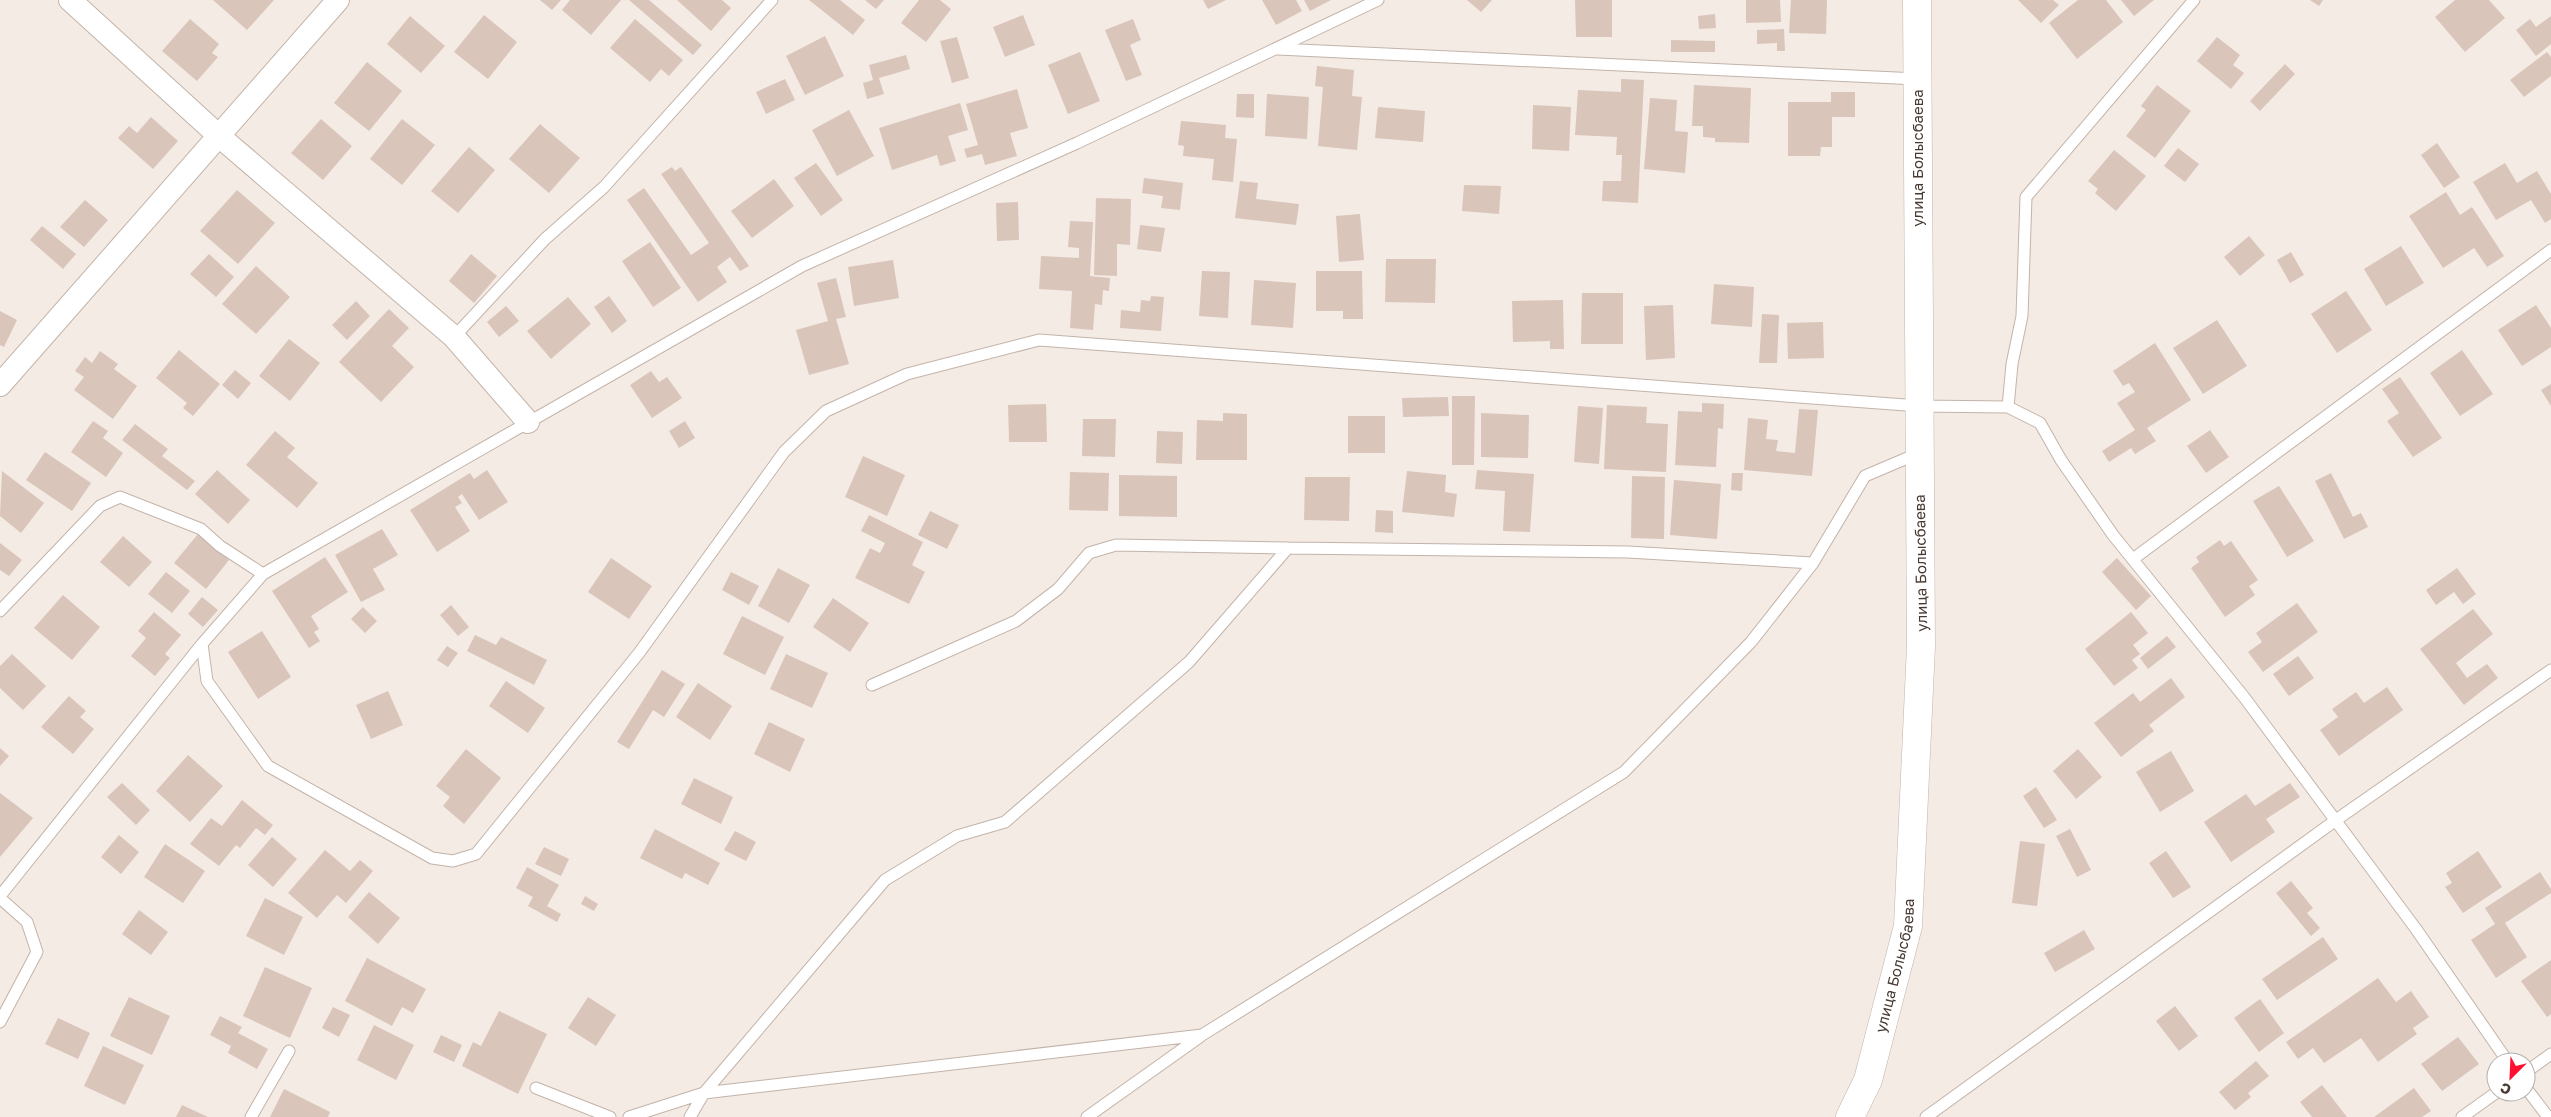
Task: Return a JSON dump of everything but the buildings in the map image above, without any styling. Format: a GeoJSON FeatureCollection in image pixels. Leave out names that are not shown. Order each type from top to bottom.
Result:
{"type":"FeatureCollection","features":[{"type":"Feature","properties":{"kind":"street"},"geometry":{"type":"LineString","coordinates":[[70,0],[219,136],[454,337],[528,422]]}},
{"type":"Feature","properties":{"kind":"street"},"geometry":{"type":"LineString","coordinates":[[0,385],[338,0]]}},
{"type":"Feature","properties":{"kind":"street","name":"улица Болысбаева"},"geometry":{"type":"LineString","coordinates":[[1850,1117],[1868,1080],[1908,926],[1922,646],[1919,453],[1917,0]]}},
{"type":"Feature","properties":{"kind":"lane"},"geometry":{"type":"LineString","coordinates":[[454,337],[546,239],[604,187],[772,0]]}},
{"type":"Feature","properties":{"kind":"lane"},"geometry":{"type":"LineString","coordinates":[[0,1022],[37,952],[28,922],[0,897],[202,644],[263,574],[802,266],[1077,143],[1378,0]]}},
{"type":"Feature","properties":{"kind":"lane"},"geometry":{"type":"LineString","coordinates":[[2008,407],[2012,364],[2022,316],[2026,197],[2194,0]]}},
{"type":"Feature","properties":{"kind":"lane"},"geometry":{"type":"LineString","coordinates":[[1276,49],[1918,79]]}},
{"type":"Feature","properties":{"kind":"lane"},"geometry":{"type":"LineString","coordinates":[[2133,559],[2551,250]]}},
{"type":"Feature","properties":{"kind":"lane"},"geometry":{"type":"LineString","coordinates":[[202,644],[207,681],[268,766],[432,858],[453,861],[476,854],[608,692],[639,653],[784,452],[826,411],[907,374],[1039,340],[1919,406],[2008,407],[2040,423],[2061,460],[2113,535],[2244,696],[2416,929],[2501,1052]]}},
{"type":"Feature","properties":{"kind":"lane"},"geometry":{"type":"LineString","coordinates":[[1086,1117],[1202,1035],[1624,772],[1750,642],[1813,563],[1865,476],[1919,453]]}},
{"type":"Feature","properties":{"kind":"lane"},"geometry":{"type":"LineString","coordinates":[[0,611],[100,506],[120,497],[201,529],[220,546],[263,574]]}},
{"type":"Feature","properties":{"kind":"lane"},"geometry":{"type":"LineString","coordinates":[[872,685],[1016,621],[1058,589],[1089,553],[1116,545],[1628,552],[1813,563]]}},
{"type":"Feature","properties":{"kind":"lane"},"geometry":{"type":"LineString","coordinates":[[690,1117],[704,1093],[885,880],[957,836],[1005,822],[1189,662],[1288,548]]}},
{"type":"Feature","properties":{"kind":"lane"},"geometry":{"type":"LineString","coordinates":[[1926,1117],[2336,820],[2551,670]]}},
{"type":"Feature","properties":{"kind":"lane"},"geometry":{"type":"LineString","coordinates":[[629,1117],[704,1093],[1202,1035]]}},
{"type":"Feature","properties":{"kind":"lane"},"geometry":{"type":"LineString","coordinates":[[251,1117],[289,1051]]}},
{"type":"Feature","properties":{"kind":"lane"},"geometry":{"type":"LineString","coordinates":[[2536,1065],[2551,1054]]}},
{"type":"Feature","properties":{"kind":"lane"},"geometry":{"type":"LineString","coordinates":[[536,1088],[610,1117]]}},
{"type":"Feature","properties":{"kind":"lane"},"geometry":{"type":"LineString","coordinates":[[2462,1117],[2486,1100]]}},
{"type":"Feature","properties":{"kind":"lane"},"geometry":{"type":"LineString","coordinates":[[2536,1101],[2548,1117]]}}]}
